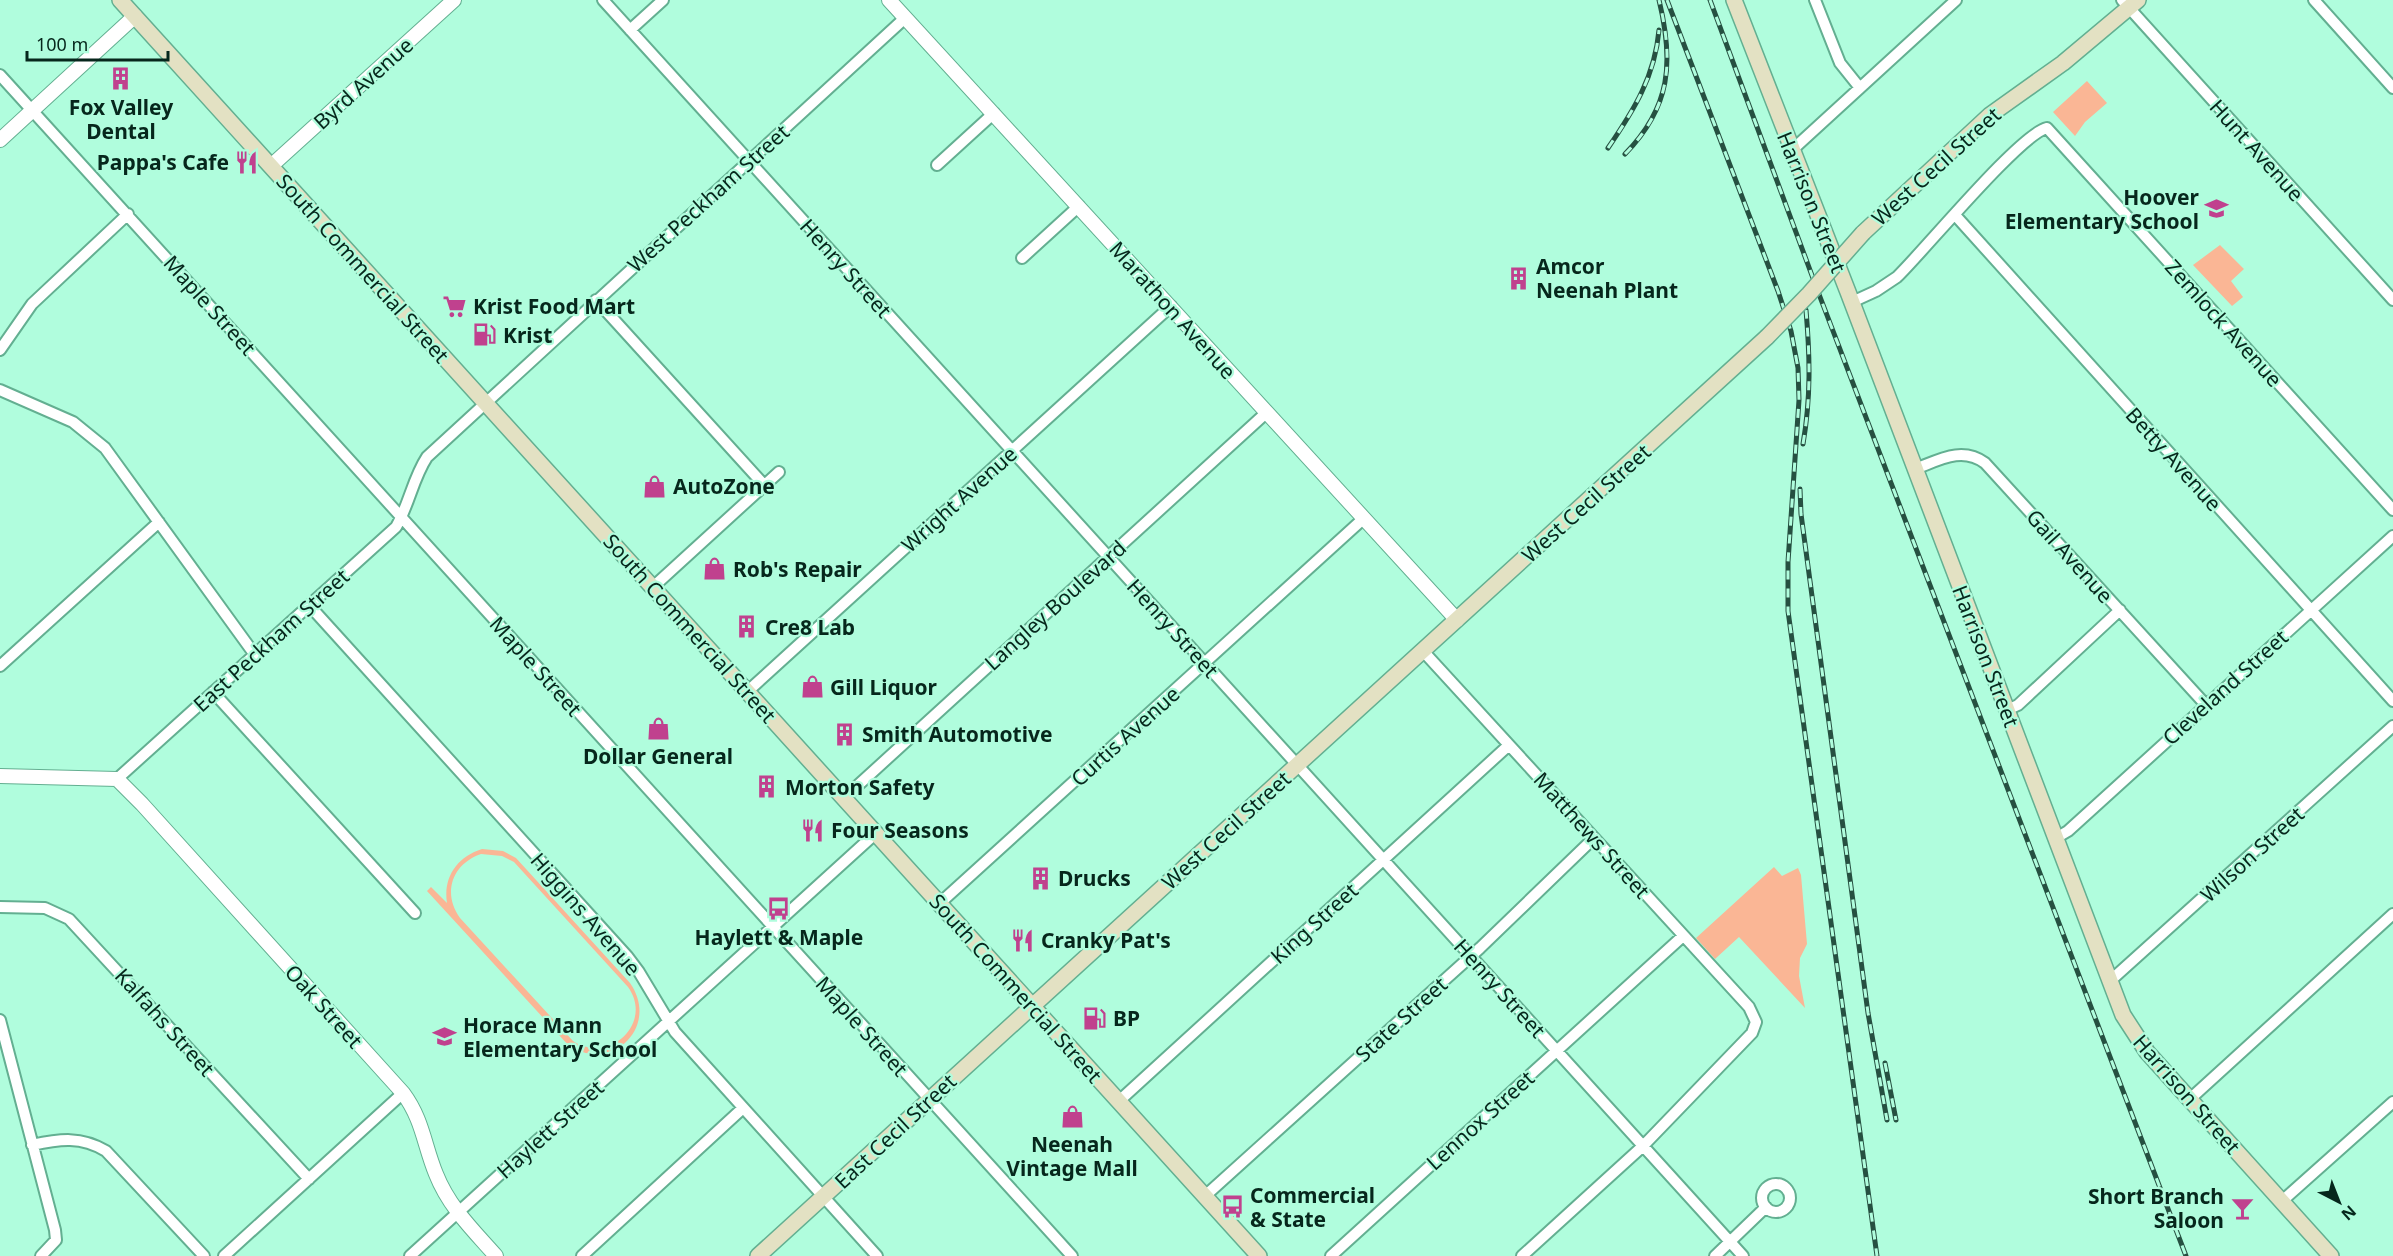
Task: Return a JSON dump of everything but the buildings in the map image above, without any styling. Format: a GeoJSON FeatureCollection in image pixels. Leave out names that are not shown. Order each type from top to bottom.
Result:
{"type":"FeatureCollection","features":[{"type":"Feature","properties":{"kind":"main road","name":"South Commercial Street"},"geometry":{"type":"LineString","coordinates":[[120,0],[1259,1256]]}},
{"type":"Feature","properties":{"kind":"main road","name":"Harrison Street"},"geometry":{"type":"LineString","coordinates":[[1734,0],[1791,151],[1852,302],[2123,1015],[2138,1040],[2331,1256]]}},
{"type":"Feature","properties":{"kind":"main road","name":"West Cecil Street"},"geometry":{"type":"LineString","coordinates":[[1032,1006],[1767,337],[1863,233],[1990,115],[2072,56],[2129,3]]}},
{"type":"Feature","properties":{"kind":"main road","name":"East Cecil Street"},"geometry":{"type":"LineString","coordinates":[[758,1256],[1032,1006]]}},
{"type":"Feature","properties":{"kind":"street","name":"Byrd Avenue"},"geometry":{"type":"LineString","coordinates":[[272,166],[454,0]]}},
{"type":"Feature","properties":{"kind":"street","name":"Henry Street"},"geometry":{"type":"LineString","coordinates":[[603,0],[1743,1256]]}},
{"type":"Feature","properties":{"kind":"street"},"geometry":{"type":"LineString","coordinates":[[630,30],[663,0]]}},
{"type":"Feature","properties":{"kind":"street","name":"Marathon Avenue"},"geometry":{"type":"LineString","coordinates":[[889,0],[1457,620]]}},
{"type":"Feature","properties":{"kind":"street"},"geometry":{"type":"LineString","coordinates":[[1815,0],[1840,63],[1860,88]]}},
{"type":"Feature","properties":{"kind":"street"},"geometry":{"type":"LineString","coordinates":[[1791,151],[1956,0]]}},
{"type":"Feature","properties":{"kind":"street"},"geometry":{"type":"LineString","coordinates":[[2314,0],[2393,88]]}},
{"type":"Feature","properties":{"kind":"street","name":"Hunt Avenue"},"geometry":{"type":"LineString","coordinates":[[2129,3],[2393,300]]}},
{"type":"Feature","properties":{"kind":"street"},"geometry":{"type":"LineString","coordinates":[[0,140],[135,16]]}},
{"type":"Feature","properties":{"kind":"street","name":"West Peckham Street"},"geometry":{"type":"LineString","coordinates":[[485,403],[905,18]]}},
{"type":"Feature","properties":{"kind":"street","name":"Maple Street"},"geometry":{"type":"LineString","coordinates":[[0,75],[1072,1256]]}},
{"type":"Feature","properties":{"kind":"street"},"geometry":{"type":"LineString","coordinates":[[937,165],[994,113]]}},
{"type":"Feature","properties":{"kind":"street","name":"Zemlock Avenue"},"geometry":{"type":"LineString","coordinates":[[1955,215],[2001,164],[2037,133],[2047,128],[2393,510]]}},
{"type":"Feature","properties":{"kind":"street"},"geometry":{"type":"LineString","coordinates":[[1022,258],[1079,206]]}},
{"type":"Feature","properties":{"kind":"street"},"geometry":{"type":"LineString","coordinates":[[0,350],[32,304],[128,214]]}},
{"type":"Feature","properties":{"kind":"street"},"geometry":{"type":"LineString","coordinates":[[1852,302],[1876,291],[1897,277],[1955,215]]}},
{"type":"Feature","properties":{"kind":"street","name":"Betty Avenue"},"geometry":{"type":"LineString","coordinates":[[1955,215],[2393,701]]}},
{"type":"Feature","properties":{"kind":"street"},"geometry":{"type":"LineString","coordinates":[[596,300],[765,486]]}},
{"type":"Feature","properties":{"kind":"street","name":"Wright Avenue"},"geometry":{"type":"LineString","coordinates":[[748,691],[1171,306]]}},
{"type":"Feature","properties":{"kind":"street"},"geometry":{"type":"LineString","coordinates":[[0,390],[66,418],[95,439],[113,459],[255,655]]}},
{"type":"Feature","properties":{"kind":"street","name":"East Peckham Street"},"geometry":{"type":"LineString","coordinates":[[117,779],[396,527],[402,518],[418,473],[427,458],[485,403]]}},
{"type":"Feature","properties":{"kind":"street","name":"Langley Boulevard"},"geometry":{"type":"LineString","coordinates":[[844,798],[1266,413]]}},
{"type":"Feature","properties":{"kind":"street","name":"Gail Avenue"},"geometry":{"type":"LineString","coordinates":[[1915,469],[1958,454],[1979,458],[2205,704]]}},
{"type":"Feature","properties":{"kind":"street"},"geometry":{"type":"LineString","coordinates":[[653,587],[779,472]]}},
{"type":"Feature","properties":{"kind":"street","name":"Curtis Avenue"},"geometry":{"type":"LineString","coordinates":[[940,903],[1363,519]]}},
{"type":"Feature","properties":{"kind":"street"},"geometry":{"type":"LineString","coordinates":[[0,666],[159,522]]}},
{"type":"Feature","properties":{"kind":"street","name":"Cleveland Street"},"geometry":{"type":"LineString","coordinates":[[2056,838],[2068,831],[2205,704],[2393,536]]}},
{"type":"Feature","properties":{"kind":"street","name":"Higgins Avenue"},"geometry":{"type":"LineString","coordinates":[[309,605],[627,956],[668,1022],[877,1256]]}},
{"type":"Feature","properties":{"kind":"street"},"geometry":{"type":"LineString","coordinates":[[2007,711],[2018,705],[2120,610]]}},
{"type":"Feature","properties":{"kind":"street","name":"Matthews Street"},"geometry":{"type":"LineString","coordinates":[[1423,651],[1749,1007],[1756,1022],[1752,1033],[1643,1146]]}},
{"type":"Feature","properties":{"kind":"street"},"geometry":{"type":"LineString","coordinates":[[213,692],[415,913]]}},
{"type":"Feature","properties":{"kind":"street","name":"Wilson Street"},"geometry":{"type":"LineString","coordinates":[[2110,981],[2393,726]]}},
{"type":"Feature","properties":{"kind":"street","name":"King Street"},"geometry":{"type":"LineString","coordinates":[[1119,1101],[1509,745]]}},
{"type":"Feature","properties":{"kind":"street"},"geometry":{"type":"LineString","coordinates":[[0,776],[117,779]]}},
{"type":"Feature","properties":{"kind":"street","name":"Oak Street"},"geometry":{"type":"LineString","coordinates":[[117,779],[403,1093],[422,1128],[435,1173],[458,1213],[496,1256]]}},
{"type":"Feature","properties":{"kind":"street","name":"Haylett Street"},"geometry":{"type":"LineString","coordinates":[[410,1256],[876,833]]}},
{"type":"Feature","properties":{"kind":"street","name":"State Street"},"geometry":{"type":"LineString","coordinates":[[1205,1196],[1470,956],[1594,838]]}},
{"type":"Feature","properties":{"kind":"street","name":"Kalfahs Street"},"geometry":{"type":"LineString","coordinates":[[0,907],[45,908],[58,912],[74,923],[309,1179]]}},
{"type":"Feature","properties":{"kind":"street"},"geometry":{"type":"LineString","coordinates":[[2190,1099],[2393,914]]}},
{"type":"Feature","properties":{"kind":"street","name":"Lennox Street"},"geometry":{"type":"LineString","coordinates":[[1331,1256],[1683,936]]}},
{"type":"Feature","properties":{"kind":"street"},"geometry":{"type":"LineString","coordinates":[[0,1020],[55,1230],[56,1240],[41,1256]]}},
{"type":"Feature","properties":{"kind":"street"},"geometry":{"type":"LineString","coordinates":[[224,1256],[403,1093]]}},
{"type":"Feature","properties":{"kind":"street"},"geometry":{"type":"LineString","coordinates":[[2282,1201],[2393,1102]]}},
{"type":"Feature","properties":{"kind":"street"},"geometry":{"type":"LineString","coordinates":[[582,1256],[743,1108]]}},
{"type":"Feature","properties":{"kind":"street"},"geometry":{"type":"LineString","coordinates":[[32,1144],[68,1139],[88,1142],[106,1151],[204,1256]]}},
{"type":"Feature","properties":{"kind":"street"},"geometry":{"type":"LineString","coordinates":[[1522,1256],[1643,1146]]}},
{"type":"Feature","properties":{"kind":"street"},"geometry":{"type":"LineString","coordinates":[[1715,1256],[1766,1207]]}},
{"type":"Feature","properties":{"kind":"shaded area"},"geometry":{"type":"Polygon","coordinates":[[[2087,81],[2107,103],[2085,122],[2075,136],[2053,112],[2087,81]]]}},
{"type":"Feature","properties":{"kind":"shaded area"},"geometry":{"type":"Polygon","coordinates":[[[2220,245],[2244,269],[2231,281],[2243,297],[2232,306],[2193,265],[2220,245]]]}},
{"type":"Feature","properties":{"kind":"shaded area"},"geometry":{"type":"Polygon","coordinates":[[[482,849],[503,851],[516,858],[630,983],[638,999],[639,1015],[635,1029],[627,1041],[616,1049],[601,1054],[585,1053],[569,1046],[427,891],[431,887],[447,903],[447,885],[454,869],[465,857],[482,849]],[[481,854],[463,865],[457,872],[451,889],[452,899],[460,918],[573,1041],[587,1047],[600,1048],[613,1044],[632,1026],[635,1001],[628,987],[514,862],[502,856],[481,854]]]}},
{"type":"Feature","properties":{"kind":"shaded area"},"geometry":{"type":"Polygon","coordinates":[[[1774,867],[1782,876],[1798,868],[1801,875],[1807,944],[1800,958],[1799,976],[1805,1008],[1739,937],[1715,959],[1696,938],[1774,867]]]}},
{"type":"Feature","properties":{"kind":"railway"},"geometry":{"type":"LineString","coordinates":[[1625,154],[1652,119],[1665,83],[1666,44],[1659,0]]}},
{"type":"Feature","properties":{"kind":"railway"},"geometry":{"type":"LineString","coordinates":[[1667,0],[1778,291],[1791,331],[1798,368],[1799,400],[1788,562],[1788,611],[1877,1256]]}},
{"type":"Feature","properties":{"kind":"railway"},"geometry":{"type":"LineString","coordinates":[[1710,0],[1817,289],[2186,1256]]}},
{"type":"Feature","properties":{"kind":"railway"},"geometry":{"type":"LineString","coordinates":[[1608,148],[1642,92],[1653,62],[1659,30]]}},
{"type":"Feature","properties":{"kind":"railway"},"geometry":{"type":"LineString","coordinates":[[1803,444],[1809,377],[1806,310]]}},
{"type":"Feature","properties":{"kind":"railway"},"geometry":{"type":"LineString","coordinates":[[1800,489],[1801,514],[1868,1013],[1887,1120]]}},
{"type":"Feature","properties":{"kind":"railway"},"geometry":{"type":"LineString","coordinates":[[1885,1063],[1896,1120]]}},
{"type":"Feature","properties":{"kind":"place","name":"Fox Valley Dental"},"geometry":{"type":"Point","coordinates":[121,79]}},
{"type":"Feature","properties":{"kind":"place","name":"Pappa's Cafe"},"geometry":{"type":"Point","coordinates":[247,162]}},
{"type":"Feature","properties":{"kind":"place","name":"Hoover Elementary School"},"geometry":{"type":"Point","coordinates":[2217,209]}},
{"type":"Feature","properties":{"kind":"place","name":"Amcor Neenah Plant"},"geometry":{"type":"Point","coordinates":[1518,278]}},
{"type":"Feature","properties":{"kind":"place","name":"Krist Food Mart"},"geometry":{"type":"Point","coordinates":[455,306]}},
{"type":"Feature","properties":{"kind":"place","name":"Krist"},"geometry":{"type":"Point","coordinates":[485,335]}},
{"type":"Feature","properties":{"kind":"place","name":"AutoZone"},"geometry":{"type":"Point","coordinates":[655,486]}},
{"type":"Feature","properties":{"kind":"place","name":"Rob's Repair"},"geometry":{"type":"Point","coordinates":[715,569]}},
{"type":"Feature","properties":{"kind":"place","name":"Cre8 Lab"},"geometry":{"type":"Point","coordinates":[747,627]}},
{"type":"Feature","properties":{"kind":"place","name":"Gill Liquor"},"geometry":{"type":"Point","coordinates":[812,687]}},
{"type":"Feature","properties":{"kind":"place","name":"Dollar General"},"geometry":{"type":"Point","coordinates":[658,728]}},
{"type":"Feature","properties":{"kind":"place","name":"Smith Automotive"},"geometry":{"type":"Point","coordinates":[844,734]}},
{"type":"Feature","properties":{"kind":"place","name":"Morton Safety"},"geometry":{"type":"Point","coordinates":[767,787]}},
{"type":"Feature","properties":{"kind":"place","name":"Four Seasons"},"geometry":{"type":"Point","coordinates":[813,830]}},
{"type":"Feature","properties":{"kind":"place","name":"Drucks"},"geometry":{"type":"Point","coordinates":[1040,878]}},
{"type":"Feature","properties":{"kind":"place","name":"Haylett & Maple"},"geometry":{"type":"Point","coordinates":[779,909]}},
{"type":"Feature","properties":{"kind":"place","name":"Cranky Pat's"},"geometry":{"type":"Point","coordinates":[1023,940]}},
{"type":"Feature","properties":{"kind":"place","name":"BP"},"geometry":{"type":"Point","coordinates":[1095,1018]}},
{"type":"Feature","properties":{"kind":"place","name":"Horace Mann Elementary School"},"geometry":{"type":"Point","coordinates":[445,1037]}},
{"type":"Feature","properties":{"kind":"place","name":"Neenah Vintage Mall"},"geometry":{"type":"Point","coordinates":[1072,1116]}},
{"type":"Feature","properties":{"kind":"place","name":"Commercial & State"},"geometry":{"type":"Point","coordinates":[1232,1207]}},
{"type":"Feature","properties":{"kind":"place","name":"Short Branch Saloon"},"geometry":{"type":"Point","coordinates":[2242,1208]}}]}
